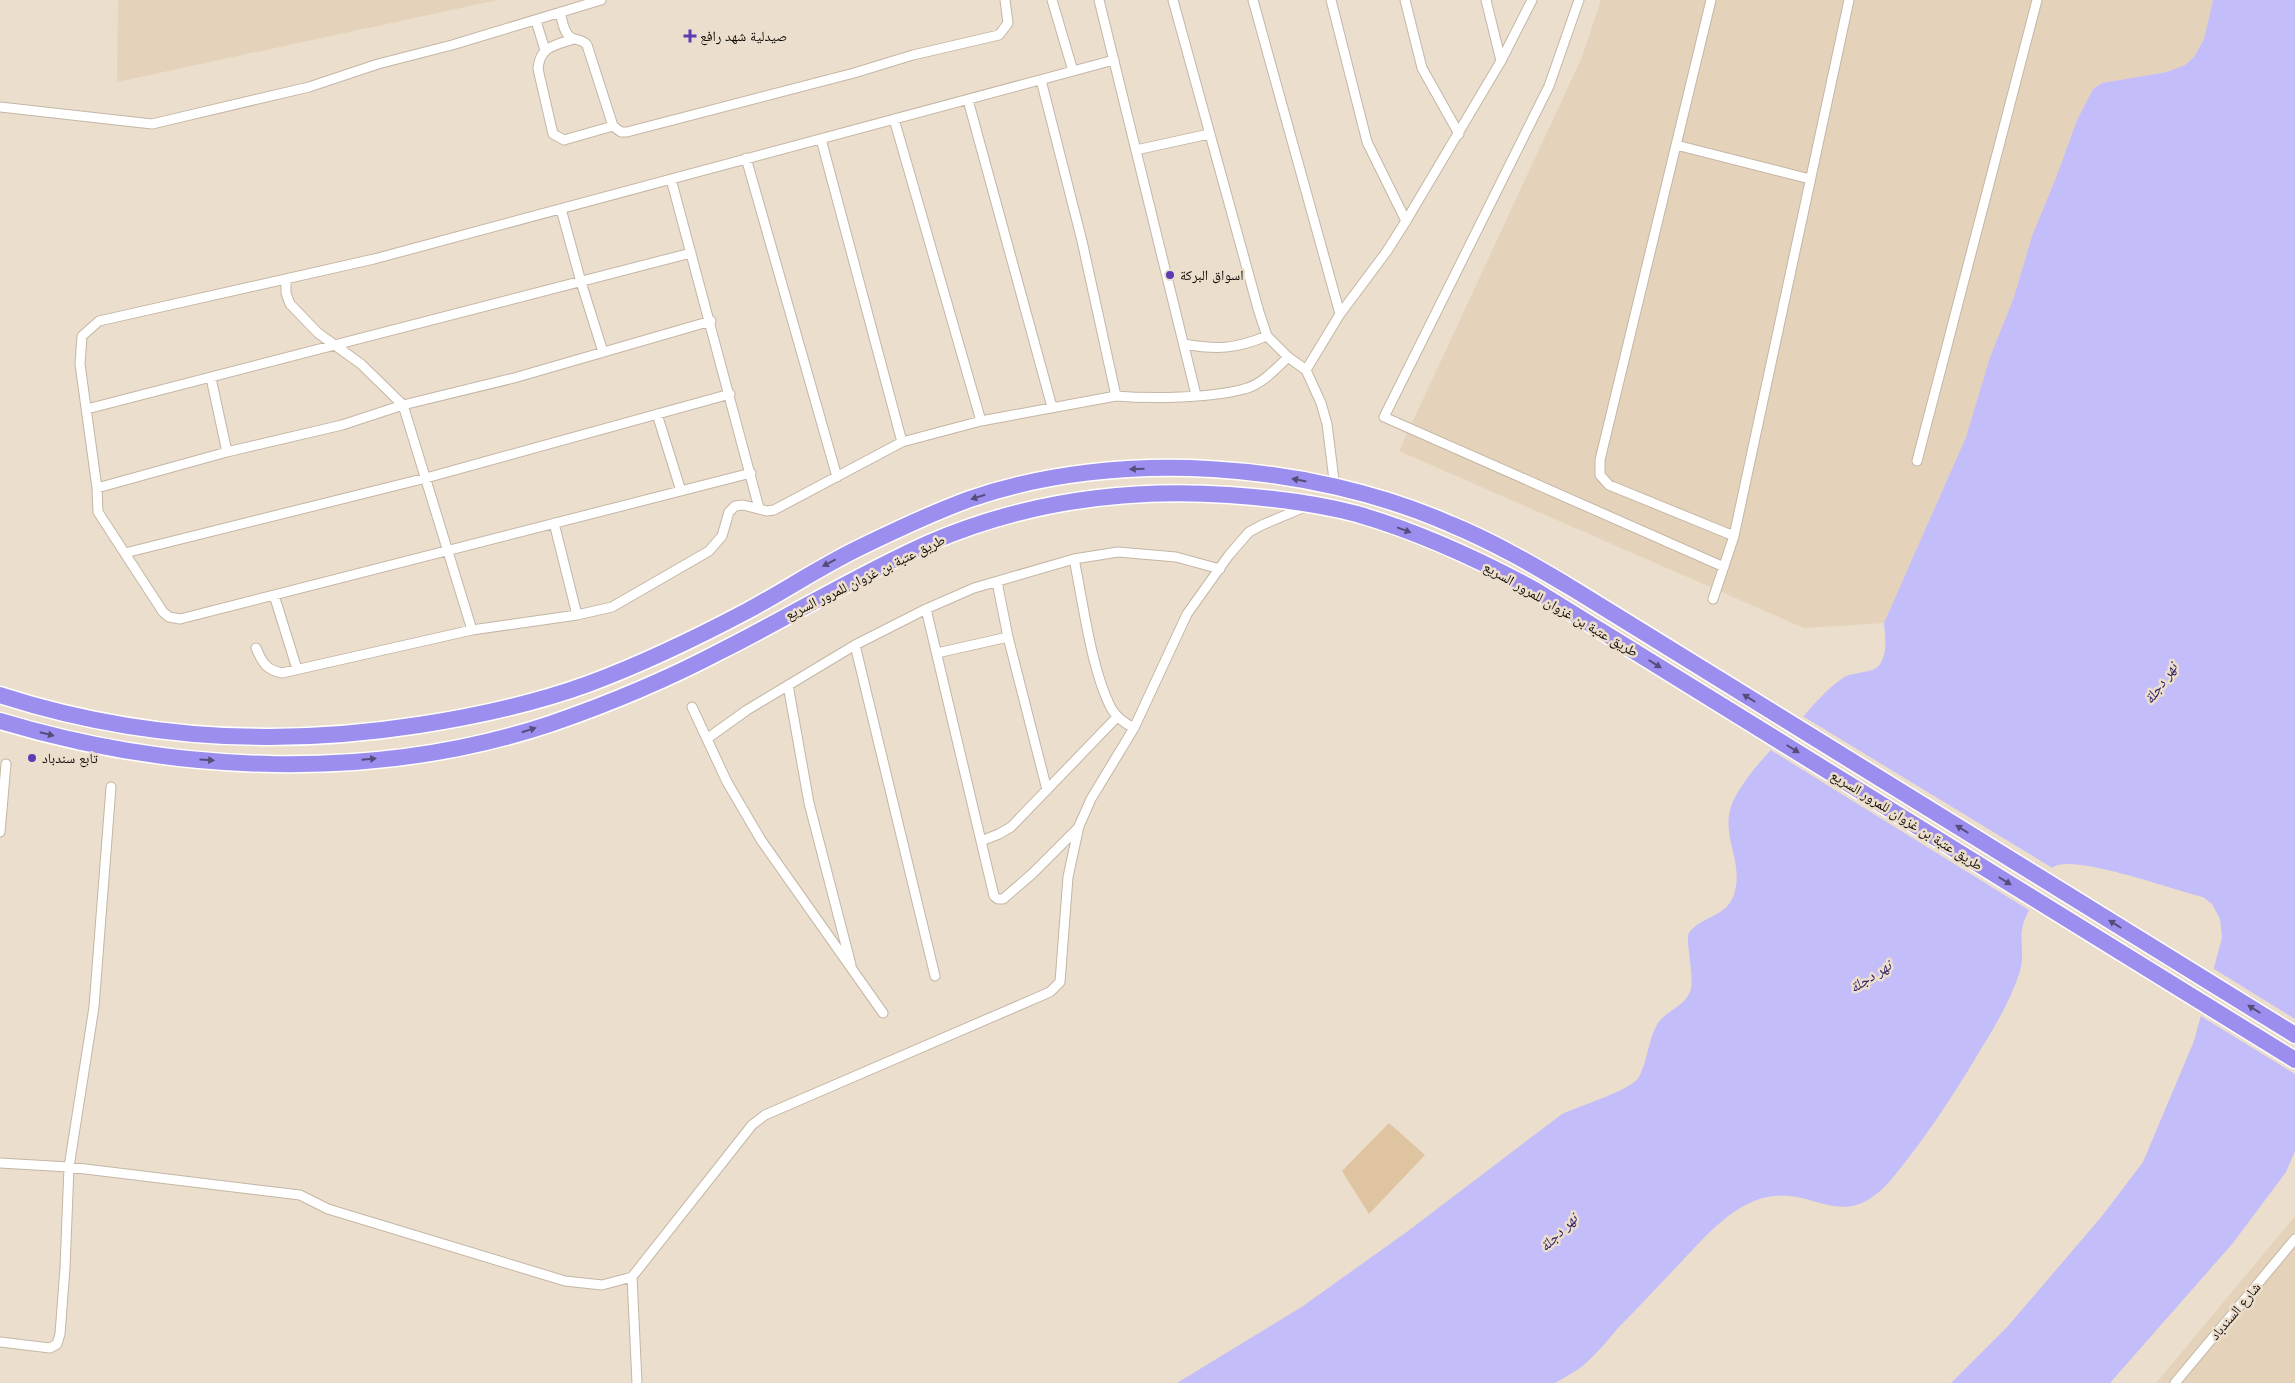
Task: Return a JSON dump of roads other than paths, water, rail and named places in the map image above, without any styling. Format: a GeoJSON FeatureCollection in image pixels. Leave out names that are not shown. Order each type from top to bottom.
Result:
{"type":"FeatureCollection","features":[{"type":"Feature","properties":{"kind":"highway","name":"طريق عتبة بن غزوان للمرور السريع"},"geometry":{"type":"LineString","coordinates":[[0,695],[89,720],[149,730],[214,736],[318,737],[450,721],[535,702],[617,673],[748,610],[825,565],[971,499],[998,491],[1080,474],[1135,468],[1166,468],[1257,474],[1364,494],[1419,511],[1452,524],[1545,572],[2295,1035]]}},
{"type":"Feature","properties":{"kind":"highway","name":"طريق عتبة بن غزوان للمرور السريع"},"geometry":{"type":"LineString","coordinates":[[0,721],[63,737],[129,750],[229,761],[330,762],[396,757],[446,750],[527,731],[651,685],[725,649],[886,563],[951,534],[1006,516],[1076,500],[1155,493],[1257,497],[1312,504],[1357,515],[1444,546],[1505,574],[1542,594],[2295,1060]]}},
{"type":"Feature","properties":{"kind":"street"},"geometry":{"type":"LineString","coordinates":[[0,107],[152,124],[309,87],[378,64],[601,0]]}},
{"type":"Feature","properties":{"kind":"street"},"geometry":{"type":"LineString","coordinates":[[613,126],[564,140],[553,134],[538,69],[539,58],[545,50],[573,39],[581,40],[587,45],[613,126],[622,132],[627,132],[854,73],[913,55],[995,36],[1003,32],[1008,24],[1005,0]]}},
{"type":"Feature","properties":{"kind":"street"},"geometry":{"type":"LineString","coordinates":[[1052,0],[1074,71]]}},
{"type":"Feature","properties":{"kind":"street"},"geometry":{"type":"LineString","coordinates":[[1099,0],[1196,396]]}},
{"type":"Feature","properties":{"kind":"street"},"geometry":{"type":"LineString","coordinates":[[1174,0],[1209,134],[1267,336],[1288,357],[1306,370],[1321,403],[1327,424],[1335,488]]}},
{"type":"Feature","properties":{"kind":"street"},"geometry":{"type":"LineString","coordinates":[[1253,0],[1340,314]]}},
{"type":"Feature","properties":{"kind":"street"},"geometry":{"type":"LineString","coordinates":[[1331,0],[1367,142],[1406,221]]}},
{"type":"Feature","properties":{"kind":"street"},"geometry":{"type":"LineString","coordinates":[[1405,0],[1422,68],[1459,134]]}},
{"type":"Feature","properties":{"kind":"street"},"geometry":{"type":"LineString","coordinates":[[1486,0],[1501,61]]}},
{"type":"Feature","properties":{"kind":"street"},"geometry":{"type":"LineString","coordinates":[[1306,370],[1340,314],[1387,251],[1406,221],[1501,61],[1532,0]]}},
{"type":"Feature","properties":{"kind":"street"},"geometry":{"type":"LineString","coordinates":[[1579,0],[1549,86],[1384,417],[1724,567]]}},
{"type":"Feature","properties":{"kind":"street"},"geometry":{"type":"LineString","coordinates":[[1711,0],[1600,460],[1600,475],[1610,485],[1734,536]]}},
{"type":"Feature","properties":{"kind":"street"},"geometry":{"type":"LineString","coordinates":[[1713,600],[1734,536],[1849,0]]}},
{"type":"Feature","properties":{"kind":"street"},"geometry":{"type":"LineString","coordinates":[[1917,461],[2037,0]]}},
{"type":"Feature","properties":{"kind":"street"},"geometry":{"type":"LineString","coordinates":[[560,12],[567,34],[573,39]]}},
{"type":"Feature","properties":{"kind":"street"},"geometry":{"type":"LineString","coordinates":[[536,20],[545,50]]}},
{"type":"Feature","properties":{"kind":"street"},"geometry":{"type":"LineString","coordinates":[[751,473],[180,619],[169,617],[98,512],[97,488],[80,364],[82,336],[99,321],[374,260],[1114,60]]}},
{"type":"Feature","properties":{"kind":"street"},"geometry":{"type":"LineString","coordinates":[[1041,80],[1082,241],[1116,396]]}},
{"type":"Feature","properties":{"kind":"street"},"geometry":{"type":"LineString","coordinates":[[968,100],[1052,408]]}},
{"type":"Feature","properties":{"kind":"street"},"geometry":{"type":"LineString","coordinates":[[894,119],[981,422]]}},
{"type":"Feature","properties":{"kind":"street"},"geometry":{"type":"LineString","coordinates":[[1136,150],[1209,134]]}},
{"type":"Feature","properties":{"kind":"street"},"geometry":{"type":"LineString","coordinates":[[821,139],[902,442]]}},
{"type":"Feature","properties":{"kind":"street"},"geometry":{"type":"LineString","coordinates":[[1676,146],[1810,178]]}},
{"type":"Feature","properties":{"kind":"street"},"geometry":{"type":"LineString","coordinates":[[746,158],[837,477]]}},
{"type":"Feature","properties":{"kind":"street"},"geometry":{"type":"LineString","coordinates":[[671,179],[711,321],[759,508]]}},
{"type":"Feature","properties":{"kind":"street"},"geometry":{"type":"LineString","coordinates":[[561,209],[603,352]]}},
{"type":"Feature","properties":{"kind":"street"},"geometry":{"type":"LineString","coordinates":[[87,409],[691,253]]}},
{"type":"Feature","properties":{"kind":"street"},"geometry":{"type":"LineString","coordinates":[[286,280],[286,293],[290,304],[318,332],[361,364],[403,405],[472,630]]}},
{"type":"Feature","properties":{"kind":"street"},"geometry":{"type":"LineString","coordinates":[[97,488],[227,452],[342,425],[403,405],[514,378],[711,321]]}},
{"type":"Feature","properties":{"kind":"street"},"geometry":{"type":"LineString","coordinates":[[1184,344],[1223,349],[1244,346],[1267,336]]}},
{"type":"Feature","properties":{"kind":"street"},"geometry":{"type":"LineString","coordinates":[[256,648],[263,664],[272,671],[282,673],[472,630],[577,615],[612,607],[709,551],[722,536],[729,512],[735,506],[743,505],[767,511],[774,510],[902,442],[981,422],[1116,396],[1133,398],[1196,396],[1246,389],[1265,377],[1288,357]]}},
{"type":"Feature","properties":{"kind":"street"},"geometry":{"type":"LineString","coordinates":[[211,378],[227,452]]}},
{"type":"Feature","properties":{"kind":"street"},"geometry":{"type":"LineString","coordinates":[[125,553],[426,478],[730,394]]}},
{"type":"Feature","properties":{"kind":"street"},"geometry":{"type":"LineString","coordinates":[[657,414],[681,491]]}},
{"type":"Feature","properties":{"kind":"street"},"geometry":{"type":"LineString","coordinates":[[0,1163],[69,1167],[300,1196],[328,1209],[565,1281],[602,1285],[632,1276],[752,1125],[765,1115],[1050,992],[1060,982],[1068,877],[1080,826],[1091,799],[1134,728],[1187,614],[1249,532],[1312,504]]}},
{"type":"Feature","properties":{"kind":"street"},"geometry":{"type":"LineString","coordinates":[[554,523],[577,615]]}},
{"type":"Feature","properties":{"kind":"street"},"geometry":{"type":"LineString","coordinates":[[708,738],[747,710],[855,645],[926,609],[974,588],[1074,559],[1118,552],[1176,557],[1220,568]]}},
{"type":"Feature","properties":{"kind":"street"},"geometry":{"type":"LineString","coordinates":[[1074,559],[1095,657],[1111,708],[1118,717],[1134,728]]}},
{"type":"Feature","properties":{"kind":"street"},"geometry":{"type":"LineString","coordinates":[[997,582],[1008,637],[1048,790]]}},
{"type":"Feature","properties":{"kind":"street"},"geometry":{"type":"LineString","coordinates":[[274,595],[298,669]]}},
{"type":"Feature","properties":{"kind":"street"},"geometry":{"type":"LineString","coordinates":[[926,609],[994,896],[998,899],[1003,899],[1032,874],[1080,826]]}},
{"type":"Feature","properties":{"kind":"street"},"geometry":{"type":"LineString","coordinates":[[937,653],[1008,637]]}},
{"type":"Feature","properties":{"kind":"street"},"geometry":{"type":"LineString","coordinates":[[855,645],[935,976]]}},
{"type":"Feature","properties":{"kind":"street"},"geometry":{"type":"LineString","coordinates":[[788,685],[809,802],[853,972]]}},
{"type":"Feature","properties":{"kind":"street"},"geometry":{"type":"LineString","coordinates":[[692,707],[727,782],[761,840],[883,1013]]}},
{"type":"Feature","properties":{"kind":"street"},"geometry":{"type":"LineString","coordinates":[[981,841],[1011,827],[1118,717]]}},
{"type":"Feature","properties":{"kind":"street"},"geometry":{"type":"LineString","coordinates":[[0,832],[1,795],[6,764]]}},
{"type":"Feature","properties":{"kind":"street"},"geometry":{"type":"LineString","coordinates":[[0,1342],[50,1348],[57,1344],[60,1334],[69,1167],[94,1007],[111,787]]}},
{"type":"Feature","properties":{"kind":"street","name":"شارع السندباد"},"geometry":{"type":"LineString","coordinates":[[2175,1383],[2295,1238]]}},
{"type":"Feature","properties":{"kind":"street"},"geometry":{"type":"LineString","coordinates":[[632,1276],[637,1383]]}},
{"type":"Feature","properties":{"kind":"water","name":"نهر دجلة"},"geometry":{"type":"Polygon","coordinates":[[[2213,0],[2295,0],[2295,1151],[2286,1172],[2233,1243],[2110,1383],[1951,1383],[2008,1326],[2102,1216],[2143,1162],[2194,1041],[2222,938],[2220,919],[2212,904],[2203,897],[2126,874],[2081,865],[2064,864],[2053,867],[2024,921],[2020,971],[2011,994],[1988,1038],[1947,1104],[1917,1147],[1876,1195],[1858,1204],[1842,1207],[1793,1196],[1775,1196],[1743,1206],[1724,1219],[1707,1235],[1618,1328],[1595,1355],[1567,1376],[1555,1383],[1177,1383],[1303,1306],[1408,1231],[1562,1114],[1616,1092],[1639,1077],[1658,1023],[1682,1003],[1689,994],[1692,982],[1688,942],[1689,933],[1694,927],[1721,911],[1732,900],[1737,878],[1729,831],[1729,818],[1731,806],[1738,792],[1767,754],[1831,687],[1847,676],[1877,667],[1883,659],[1885,644],[1884,623],[1966,437],[1990,357],[2014,297],[2032,236],[2077,120],[2093,89],[2102,83],[2167,72],[2185,65],[2194,57],[2204,39],[2213,0]]]}},
{"type":"Feature","properties":{"kind":"place","name":"صيدلية شهد رافع"},"geometry":{"type":"Point","coordinates":[690,36]}},
{"type":"Feature","properties":{"kind":"place","name":"اسواق البركة"},"geometry":{"type":"Point","coordinates":[1170,275]}},
{"type":"Feature","properties":{"kind":"place","name":"تابع سندباد"},"geometry":{"type":"Point","coordinates":[32,758]}}]}
